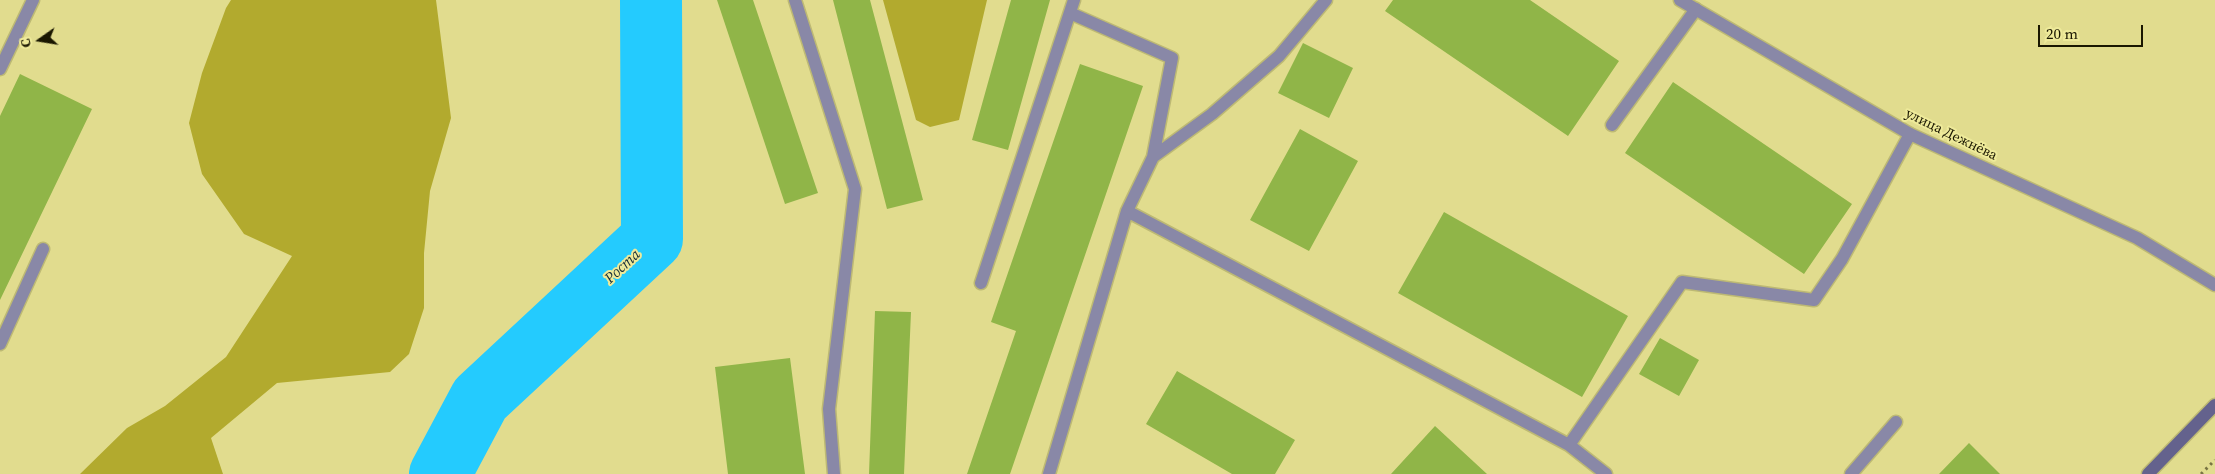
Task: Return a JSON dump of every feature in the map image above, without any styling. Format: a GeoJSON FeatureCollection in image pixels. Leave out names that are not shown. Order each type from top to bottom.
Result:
{"type":"FeatureCollection","features":[{"type":"Feature","properties":{"kind":"street"},"geometry":{"type":"LineString","coordinates":[[0,69],[33,0]]}},
{"type":"Feature","properties":{"kind":"street"},"geometry":{"type":"LineString","coordinates":[[795,0],[855,189],[829,409],[834,474]]}},
{"type":"Feature","properties":{"kind":"street"},"geometry":{"type":"LineString","coordinates":[[981,283],[1074,0]]}},
{"type":"Feature","properties":{"kind":"street"},"geometry":{"type":"LineString","coordinates":[[1153,157],[1212,114],[1279,56],[1326,0]]}},
{"type":"Feature","properties":{"kind":"street","name":"улица Дежнёва"},"geometry":{"type":"LineString","coordinates":[[1680,0],[1910,134],[2137,238],[2215,285]]}},
{"type":"Feature","properties":{"kind":"street"},"geometry":{"type":"LineString","coordinates":[[1612,125],[1696,9]]}},
{"type":"Feature","properties":{"kind":"street"},"geometry":{"type":"LineString","coordinates":[[1049,474],[1127,211],[1153,157],[1172,58],[1070,13]]}},
{"type":"Feature","properties":{"kind":"street"},"geometry":{"type":"LineString","coordinates":[[1569,445],[1682,282],[1814,300],[1842,259],[1910,134]]}},
{"type":"Feature","properties":{"kind":"street"},"geometry":{"type":"LineString","coordinates":[[1127,211],[1569,445],[1606,474]]}},
{"type":"Feature","properties":{"kind":"street"},"geometry":{"type":"LineString","coordinates":[[0,344],[43,249]]}},
{"type":"Feature","properties":{"kind":"street"},"geometry":{"type":"LineString","coordinates":[[2148,474],[2215,405]]}},
{"type":"Feature","properties":{"kind":"street"},"geometry":{"type":"LineString","coordinates":[[1851,474],[1896,422]]}},
{"type":"Feature","properties":{"kind":"path"},"geometry":{"type":"LineString","coordinates":[[2201,474],[2215,460]]}},
{"type":"Feature","properties":{"kind":"shaded area"},"geometry":{"type":"Polygon","coordinates":[[[231,0],[436,0],[451,118],[430,191],[424,253],[424,308],[409,354],[390,372],[277,383],[211,438],[223,474],[80,474],[127,428],[165,406],[226,357],[292,256],[244,234],[202,174],[189,123],[202,73],[226,8],[231,0]]]}},
{"type":"Feature","properties":{"kind":"shaded area"},"geometry":{"type":"Polygon","coordinates":[[[883,0],[987,0],[959,120],[930,127],[916,120],[883,0]]]}},
{"type":"Feature","properties":{"kind":"building"},"geometry":{"type":"Polygon","coordinates":[[[717,0],[753,0],[818,193],[785,204],[717,0]]]}},
{"type":"Feature","properties":{"kind":"building"},"geometry":{"type":"Polygon","coordinates":[[[833,0],[870,0],[923,200],[887,209],[833,0]]]}},
{"type":"Feature","properties":{"kind":"building"},"geometry":{"type":"Polygon","coordinates":[[[1011,0],[1050,0],[1008,150],[972,140],[1011,0]]]}},
{"type":"Feature","properties":{"kind":"building"},"geometry":{"type":"Polygon","coordinates":[[[1393,0],[1530,0],[1619,61],[1568,136],[1385,11],[1393,0]]]}},
{"type":"Feature","properties":{"kind":"building"},"geometry":{"type":"Polygon","coordinates":[[[1303,43],[1353,68],[1329,118],[1278,93],[1303,43]]]}},
{"type":"Feature","properties":{"kind":"building"},"geometry":{"type":"Polygon","coordinates":[[[1080,64],[1143,86],[1010,474],[967,474],[1016,331],[991,322],[1080,64]]]}},
{"type":"Feature","properties":{"kind":"building"},"geometry":{"type":"Polygon","coordinates":[[[20,74],[92,109],[0,300],[0,116],[20,74]]]}},
{"type":"Feature","properties":{"kind":"building"},"geometry":{"type":"Polygon","coordinates":[[[1673,82],[1852,204],[1804,274],[1625,153],[1673,82]]]}},
{"type":"Feature","properties":{"kind":"building"},"geometry":{"type":"Polygon","coordinates":[[[1300,129],[1358,161],[1309,251],[1250,220],[1300,129]]]}},
{"type":"Feature","properties":{"kind":"building"},"geometry":{"type":"Polygon","coordinates":[[[1444,212],[1628,316],[1582,397],[1398,293],[1444,212]]]}},
{"type":"Feature","properties":{"kind":"building"},"geometry":{"type":"Polygon","coordinates":[[[875,311],[911,312],[904,474],[869,474],[875,311]]]}},
{"type":"Feature","properties":{"kind":"building"},"geometry":{"type":"Polygon","coordinates":[[[1660,338],[1699,360],[1679,396],[1639,374],[1660,338]]]}},
{"type":"Feature","properties":{"kind":"building"},"geometry":{"type":"Polygon","coordinates":[[[790,358],[805,474],[728,474],[715,367],[790,358]]]}},
{"type":"Feature","properties":{"kind":"building"},"geometry":{"type":"Polygon","coordinates":[[[1177,371],[1295,440],[1275,474],[1232,474],[1146,424],[1177,371]]]}},
{"type":"Feature","properties":{"kind":"building"},"geometry":{"type":"Polygon","coordinates":[[[1435,426],[1487,474],[1391,474],[1435,426]]]}},
{"type":"Feature","properties":{"kind":"building"},"geometry":{"type":"Polygon","coordinates":[[[1969,443],[2000,474],[1939,474],[1969,443]]]}},
{"type":"Feature","properties":{"kind":"waterway","name":"Роста"},"geometry":{"type":"LineString","coordinates":[[440,474],[480,399],[652,239],[651,0]]}}]}
